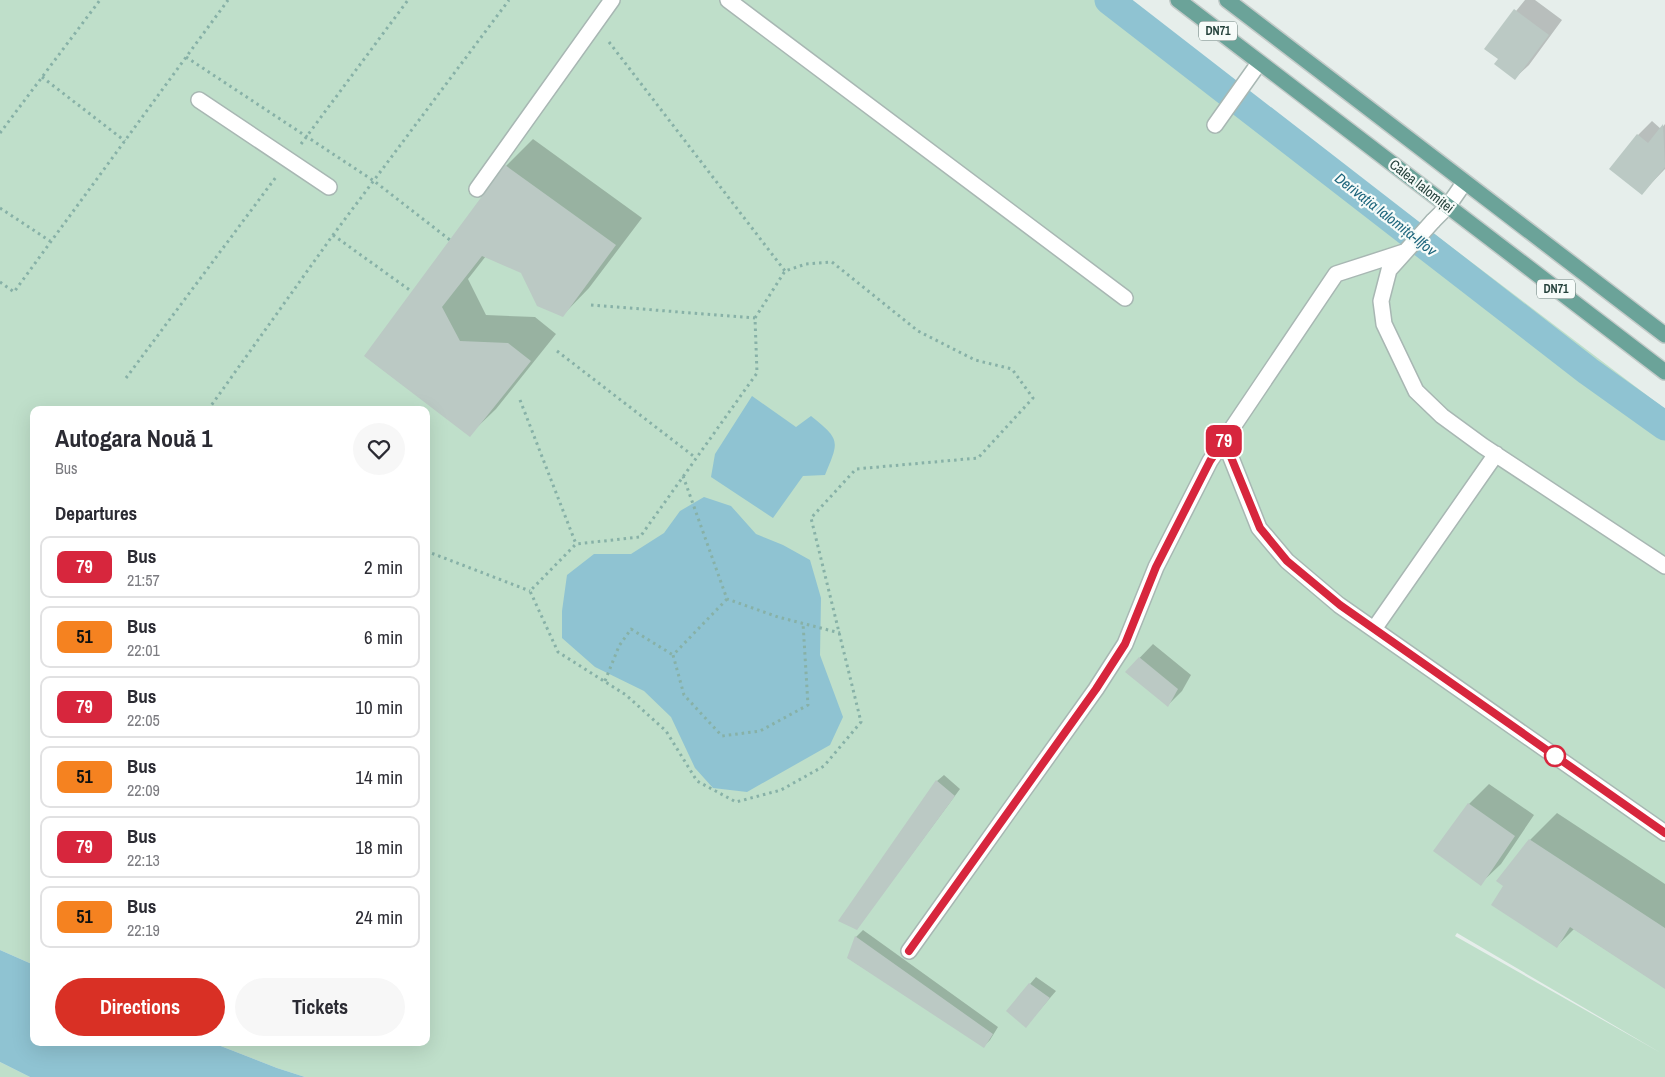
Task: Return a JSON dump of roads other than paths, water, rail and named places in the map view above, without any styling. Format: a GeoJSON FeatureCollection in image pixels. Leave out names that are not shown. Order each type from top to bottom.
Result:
{"type":"FeatureCollection","features":[{"type":"Feature","properties":{"kind":"main road","name":"Calea Ialomiței"},"geometry":{"type":"LineString","coordinates":[[1178,0],[1665,372]]}},
{"type":"Feature","properties":{"kind":"main road","name":"Calea Ialomiței"},"geometry":{"type":"LineString","coordinates":[[1226,0],[1665,335]]}},
{"type":"Feature","properties":{"kind":"street"},"geometry":{"type":"LineString","coordinates":[[477,189],[612,0]]}},
{"type":"Feature","properties":{"kind":"street"},"geometry":{"type":"LineString","coordinates":[[728,0],[1125,298]]}},
{"type":"Feature","properties":{"kind":"street"},"geometry":{"type":"LineString","coordinates":[[1219,119],[1259,63]]}},
{"type":"Feature","properties":{"kind":"street"},"geometry":{"type":"LineString","coordinates":[[198,100],[329,187]]}},
{"type":"Feature","properties":{"kind":"street"},"geometry":{"type":"LineString","coordinates":[[1464,183],[1448,206],[1389,270],[1381,301],[1384,324],[1416,391],[1442,416],[1496,454],[1665,566]]}},
{"type":"Feature","properties":{"kind":"street"},"geometry":{"type":"LineString","coordinates":[[909,951],[1096,689],[1125,644],[1156,567],[1210,461],[1336,274],[1404,252]]}},
{"type":"Feature","properties":{"kind":"street"},"geometry":{"type":"LineString","coordinates":[[1224,440],[1260,528],[1287,561],[1340,605],[1665,833]]}},
{"type":"Feature","properties":{"kind":"street"},"geometry":{"type":"LineString","coordinates":[[1374,629],[1496,454]]}},
{"type":"Feature","properties":{"kind":"water"},"geometry":{"type":"Polygon","coordinates":[[[752,396],[796,427],[811,416],[828,431],[834,442],[835,448],[825,475],[803,476],[773,518],[711,477],[715,454],[752,396]]]}},
{"type":"Feature","properties":{"kind":"water"},"geometry":{"type":"Polygon","coordinates":[[[704,497],[731,506],[756,534],[783,545],[810,560],[821,598],[820,655],[843,717],[830,745],[747,792],[713,788],[695,768],[671,717],[644,691],[595,667],[562,638],[562,611],[567,575],[594,554],[631,554],[664,533],[680,511],[704,497]]]}},
{"type":"Feature","properties":{"kind":"water"},"geometry":{"type":"Polygon","coordinates":[[[0,950],[30,963],[30,1046],[221,1046],[305,1077],[30,1077],[0,1062],[0,950]]]}},
{"type":"Feature","properties":{"kind":"waterway","name":"Derivația Ialomița-Ilfov"},"geometry":{"type":"LineString","coordinates":[[1109,0],[1588,371],[1665,426]]}}]}
